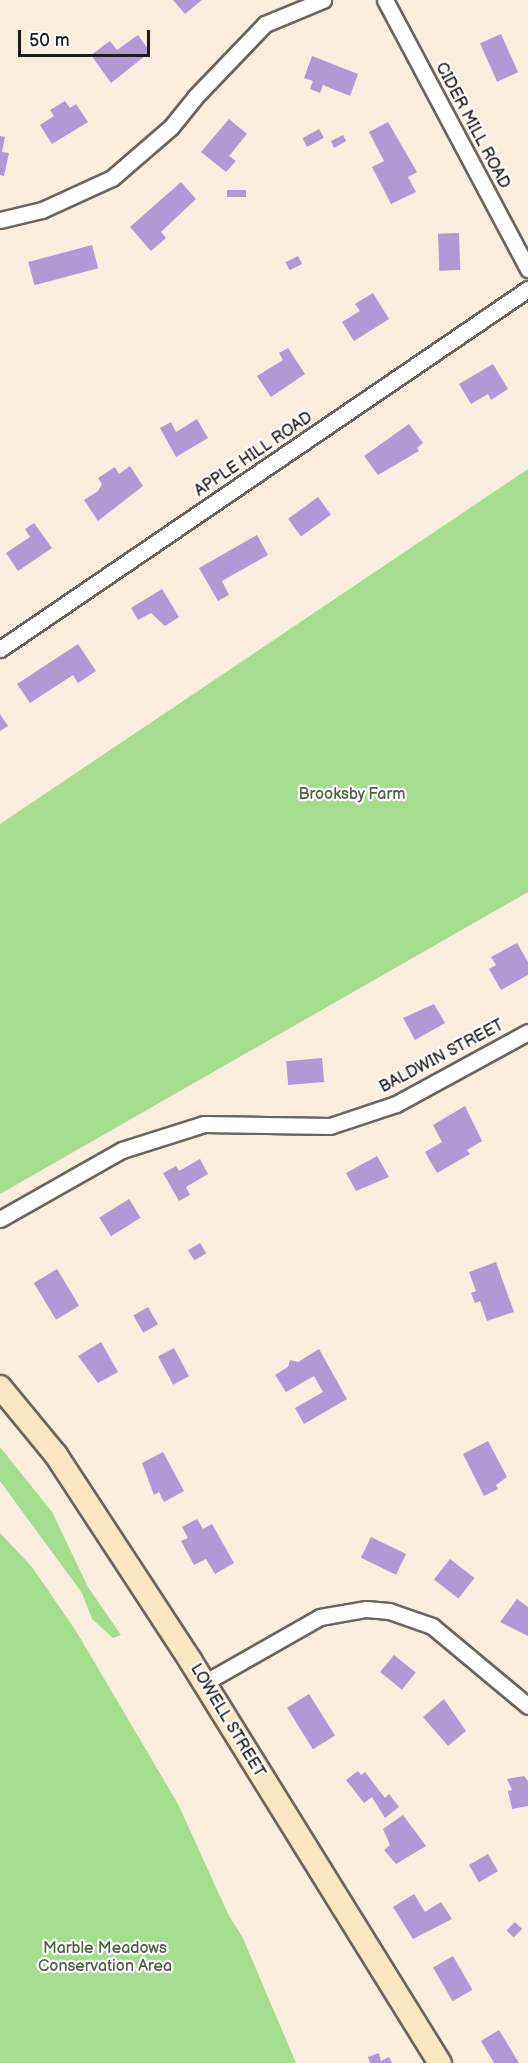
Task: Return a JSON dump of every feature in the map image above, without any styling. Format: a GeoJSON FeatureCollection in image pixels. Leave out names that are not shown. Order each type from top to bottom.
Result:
{"type":"FeatureCollection","features":[{"type":"Feature","properties":{"kind":"main road","name":"LOWELL STREET"},"geometry":{"type":"LineString","coordinates":[[0,1388],[56,1455],[204,1683],[440,2063]]}},
{"type":"Feature","properties":{"kind":"street"},"geometry":{"type":"LineString","coordinates":[[0,220],[42,210],[112,178],[171,127],[195,97],[265,24],[323,0]]}},
{"type":"Feature","properties":{"kind":"street","name":"CIDER MILL ROAD"},"geometry":{"type":"LineString","coordinates":[[385,0],[528,269]]}},
{"type":"Feature","properties":{"kind":"street","name":"APPLE HILL ROAD"},"geometry":{"type":"LineString","coordinates":[[0,650],[528,289]]}},
{"type":"Feature","properties":{"kind":"street","name":"BALDWIN STREET"},"geometry":{"type":"LineString","coordinates":[[0,1219],[122,1150],[204,1124],[330,1126],[396,1104],[528,1032]]}},
{"type":"Feature","properties":{"kind":"street"},"geometry":{"type":"LineString","coordinates":[[204,1683],[320,1617],[366,1609],[389,1611],[432,1626],[528,1706]]}},
{"type":"Feature","properties":{"kind":"green space","name":"Brooksby Farm"},"geometry":{"type":"Polygon","coordinates":[[[528,469],[528,892],[0,1194],[0,824],[528,469]]]}},
{"type":"Feature","properties":{"kind":"green space"},"geometry":{"type":"Polygon","coordinates":[[[0,1447],[52,1512],[88,1587],[121,1635],[113,1638],[92,1619],[82,1593],[0,1481],[0,1447]]]}},
{"type":"Feature","properties":{"kind":"green space","name":"Marble Meadows Conservation Area"},"geometry":{"type":"Polygon","coordinates":[[[0,1533],[32,1567],[76,1631],[178,1804],[229,1916],[242,1936],[296,2063],[0,2063],[0,1533]]]}},
{"type":"Feature","properties":{"kind":"building"},"geometry":{"type":"Polygon","coordinates":[[[173,0],[202,0],[185,14],[173,0]]]}},
{"type":"Feature","properties":{"kind":"building"},"geometry":{"type":"Polygon","coordinates":[[[501,34],[518,72],[497,82],[480,43],[501,34]]]}},
{"type":"Feature","properties":{"kind":"building"},"geometry":{"type":"Polygon","coordinates":[[[138,35],[150,52],[111,83],[91,55],[110,41],[117,50],[138,35]]]}},
{"type":"Feature","properties":{"kind":"building"},"geometry":{"type":"Polygon","coordinates":[[[312,56],[358,74],[350,96],[323,85],[320,93],[310,89],[313,81],[304,78],[312,56]]]}},
{"type":"Feature","properties":{"kind":"building"},"geometry":{"type":"Polygon","coordinates":[[[65,101],[70,108],[76,104],[88,122],[52,144],[40,125],[54,116],[50,110],[65,101]]]}},
{"type":"Feature","properties":{"kind":"building"},"geometry":{"type":"Polygon","coordinates":[[[229,119],[247,134],[229,156],[236,161],[226,172],[201,152],[229,119]]]}},
{"type":"Feature","properties":{"kind":"building"},"geometry":{"type":"Polygon","coordinates":[[[388,122],[417,172],[408,177],[416,192],[391,204],[372,167],[384,161],[369,132],[388,122]]]}},
{"type":"Feature","properties":{"kind":"building"},"geometry":{"type":"Polygon","coordinates":[[[319,129],[324,138],[307,147],[302,138],[319,129]]]}},
{"type":"Feature","properties":{"kind":"building"},"geometry":{"type":"Polygon","coordinates":[[[343,135],[346,141],[334,148],[331,141],[343,135]]]}},
{"type":"Feature","properties":{"kind":"building"},"geometry":{"type":"Polygon","coordinates":[[[0,136],[5,137],[2,152],[9,153],[4,176],[0,175],[0,136]]]}},
{"type":"Feature","properties":{"kind":"building"},"geometry":{"type":"Polygon","coordinates":[[[181,182],[196,199],[161,232],[166,238],[151,251],[130,227],[181,182]]]}},
{"type":"Feature","properties":{"kind":"building"},"geometry":{"type":"Polygon","coordinates":[[[227,190],[246,190],[246,197],[227,197],[227,190]]]}},
{"type":"Feature","properties":{"kind":"building"},"geometry":{"type":"Polygon","coordinates":[[[459,233],[460,270],[439,271],[438,234],[459,233]]]}},
{"type":"Feature","properties":{"kind":"building"},"geometry":{"type":"Polygon","coordinates":[[[92,245],[98,268],[34,285],[28,262],[92,245]]]}},
{"type":"Feature","properties":{"kind":"building"},"geometry":{"type":"Polygon","coordinates":[[[298,256],[302,264],[290,270],[286,262],[298,256]]]}},
{"type":"Feature","properties":{"kind":"building"},"geometry":{"type":"Polygon","coordinates":[[[373,293],[389,319],[354,341],[342,322],[360,311],[355,304],[373,293]]]}},
{"type":"Feature","properties":{"kind":"building"},"geometry":{"type":"Polygon","coordinates":[[[288,348],[305,374],[271,397],[257,376],[283,360],[279,353],[288,348]]]}},
{"type":"Feature","properties":{"kind":"building"},"geometry":{"type":"Polygon","coordinates":[[[493,364],[508,389],[491,400],[488,394],[471,404],[459,384],[493,364]]]}},
{"type":"Feature","properties":{"kind":"building"},"geometry":{"type":"Polygon","coordinates":[[[197,419],[208,438],[176,457],[160,428],[171,422],[176,432],[197,419]]]}},
{"type":"Feature","properties":{"kind":"building"},"geometry":{"type":"Polygon","coordinates":[[[409,424],[423,443],[417,448],[419,451],[378,475],[364,456],[409,424]]]}},
{"type":"Feature","properties":{"kind":"building"},"geometry":{"type":"Polygon","coordinates":[[[130,466],[143,486],[98,521],[84,500],[98,491],[102,484],[98,478],[115,467],[119,474],[130,466]]]}},
{"type":"Feature","properties":{"kind":"building"},"geometry":{"type":"Polygon","coordinates":[[[318,497],[331,515],[301,537],[288,519],[318,497]]]}},
{"type":"Feature","properties":{"kind":"building"},"geometry":{"type":"Polygon","coordinates":[[[34,523],[52,548],[18,571],[6,553],[30,537],[25,529],[34,523]]]}},
{"type":"Feature","properties":{"kind":"building"},"geometry":{"type":"Polygon","coordinates":[[[257,535],[268,555],[222,581],[229,595],[218,601],[199,568],[257,535]]]}},
{"type":"Feature","properties":{"kind":"building"},"geometry":{"type":"Polygon","coordinates":[[[162,589],[179,617],[165,626],[151,613],[138,620],[131,608],[162,589]]]}},
{"type":"Feature","properties":{"kind":"building"},"geometry":{"type":"Polygon","coordinates":[[[78,644],[96,671],[78,683],[73,675],[30,703],[17,684],[78,644]]]}},
{"type":"Feature","properties":{"kind":"building"},"geometry":{"type":"Polygon","coordinates":[[[0,714],[8,726],[0,731],[0,714]]]}},
{"type":"Feature","properties":{"kind":"building"},"geometry":{"type":"Polygon","coordinates":[[[517,943],[528,962],[528,975],[501,990],[489,969],[496,965],[491,957],[517,943]]]}},
{"type":"Feature","properties":{"kind":"building"},"geometry":{"type":"Polygon","coordinates":[[[434,1004],[445,1023],[415,1040],[403,1018],[434,1004]]]}},
{"type":"Feature","properties":{"kind":"building"},"geometry":{"type":"Polygon","coordinates":[[[322,1058],[324,1082],[288,1085],[286,1061],[322,1058]]]}},
{"type":"Feature","properties":{"kind":"building"},"geometry":{"type":"Polygon","coordinates":[[[465,1106],[482,1141],[467,1150],[470,1154],[437,1173],[425,1152],[442,1142],[433,1125],[465,1106]]]}},
{"type":"Feature","properties":{"kind":"building"},"geometry":{"type":"Polygon","coordinates":[[[377,1156],[389,1177],[356,1191],[346,1173],[377,1156]]]}},
{"type":"Feature","properties":{"kind":"building"},"geometry":{"type":"Polygon","coordinates":[[[200,1159],[208,1174],[186,1187],[190,1195],[179,1201],[163,1173],[176,1166],[179,1171],[200,1159]]]}},
{"type":"Feature","properties":{"kind":"building"},"geometry":{"type":"Polygon","coordinates":[[[129,1199],[141,1218],[111,1236],[99,1218],[129,1199]]]}},
{"type":"Feature","properties":{"kind":"building"},"geometry":{"type":"Polygon","coordinates":[[[200,1243],[206,1253],[194,1260],[188,1250],[200,1243]]]}},
{"type":"Feature","properties":{"kind":"building"},"geometry":{"type":"Polygon","coordinates":[[[496,1262],[514,1312],[487,1321],[480,1301],[475,1303],[471,1293],[476,1291],[469,1272],[496,1262]]]}},
{"type":"Feature","properties":{"kind":"building"},"geometry":{"type":"Polygon","coordinates":[[[57,1269],[79,1306],[56,1320],[34,1283],[57,1269]]]}},
{"type":"Feature","properties":{"kind":"building"},"geometry":{"type":"Polygon","coordinates":[[[148,1307],[158,1324],[143,1333],[133,1316],[148,1307]]]}},
{"type":"Feature","properties":{"kind":"building"},"geometry":{"type":"Polygon","coordinates":[[[101,1342],[118,1372],[98,1383],[78,1356],[101,1342]]]}},
{"type":"Feature","properties":{"kind":"building"},"geometry":{"type":"Polygon","coordinates":[[[174,1348],[189,1376],[173,1385],[158,1356],[174,1348]]]}},
{"type":"Feature","properties":{"kind":"building"},"geometry":{"type":"Polygon","coordinates":[[[319,1349],[347,1399],[304,1424],[295,1408],[323,1392],[314,1376],[286,1392],[275,1375],[288,1367],[290,1360],[298,1362],[319,1349]]]}},
{"type":"Feature","properties":{"kind":"building"},"geometry":{"type":"Polygon","coordinates":[[[488,1441],[507,1477],[496,1485],[498,1489],[484,1496],[463,1454],[488,1441]]]}},
{"type":"Feature","properties":{"kind":"building"},"geometry":{"type":"Polygon","coordinates":[[[163,1452],[184,1491],[164,1502],[159,1492],[154,1495],[142,1463],[163,1452]]]}},
{"type":"Feature","properties":{"kind":"building"},"geometry":{"type":"Polygon","coordinates":[[[197,1519],[203,1529],[212,1524],[234,1563],[215,1574],[206,1559],[194,1565],[181,1541],[188,1538],[182,1527],[197,1519]]]}},
{"type":"Feature","properties":{"kind":"building"},"geometry":{"type":"Polygon","coordinates":[[[371,1537],[406,1554],[396,1575],[361,1558],[371,1537]]]}},
{"type":"Feature","properties":{"kind":"building"},"geometry":{"type":"Polygon","coordinates":[[[450,1559],[474,1578],[458,1599],[434,1579],[450,1559]]]}},
{"type":"Feature","properties":{"kind":"building"},"geometry":{"type":"Polygon","coordinates":[[[517,1599],[528,1607],[528,1636],[500,1622],[517,1599]]]}},
{"type":"Feature","properties":{"kind":"building"},"geometry":{"type":"Polygon","coordinates":[[[394,1655],[416,1673],[402,1690],[380,1672],[394,1655]]]}},
{"type":"Feature","properties":{"kind":"building"},"geometry":{"type":"Polygon","coordinates":[[[309,1694],[335,1736],[313,1749],[287,1708],[309,1694]]]}},
{"type":"Feature","properties":{"kind":"building"},"geometry":{"type":"Polygon","coordinates":[[[444,1699],[466,1731],[448,1746],[423,1717],[444,1699]]]}},
{"type":"Feature","properties":{"kind":"building"},"geometry":{"type":"Polygon","coordinates":[[[358,1771],[361,1775],[365,1772],[385,1798],[389,1794],[399,1807],[385,1818],[372,1797],[364,1803],[346,1780],[358,1771]]]}},
{"type":"Feature","properties":{"kind":"building"},"geometry":{"type":"Polygon","coordinates":[[[524,1776],[528,1781],[528,1806],[512,1809],[508,1791],[512,1790],[507,1779],[524,1776]]]}},
{"type":"Feature","properties":{"kind":"building"},"geometry":{"type":"Polygon","coordinates":[[[403,1815],[426,1846],[396,1864],[384,1850],[390,1845],[383,1829],[403,1815]]]}},
{"type":"Feature","properties":{"kind":"building"},"geometry":{"type":"Polygon","coordinates":[[[488,1854],[498,1871],[479,1882],[469,1865],[488,1854]]]}},
{"type":"Feature","properties":{"kind":"building"},"geometry":{"type":"Polygon","coordinates":[[[414,1894],[425,1912],[441,1902],[452,1919],[413,1939],[393,1907],[414,1894]]]}},
{"type":"Feature","properties":{"kind":"building"},"geometry":{"type":"Polygon","coordinates":[[[515,1922],[522,1929],[514,1938],[507,1930],[515,1922]]]}},
{"type":"Feature","properties":{"kind":"building"},"geometry":{"type":"Polygon","coordinates":[[[453,1956],[472,1990],[453,2001],[433,1968],[453,1956]]]}},
{"type":"Feature","properties":{"kind":"building"},"geometry":{"type":"Polygon","coordinates":[[[499,2030],[519,2063],[494,2063],[481,2041],[499,2030]]]}},
{"type":"Feature","properties":{"kind":"building"},"geometry":{"type":"Polygon","coordinates":[[[379,2053],[381,2061],[389,2057],[392,2063],[370,2063],[368,2057],[379,2053]]]}}]}
